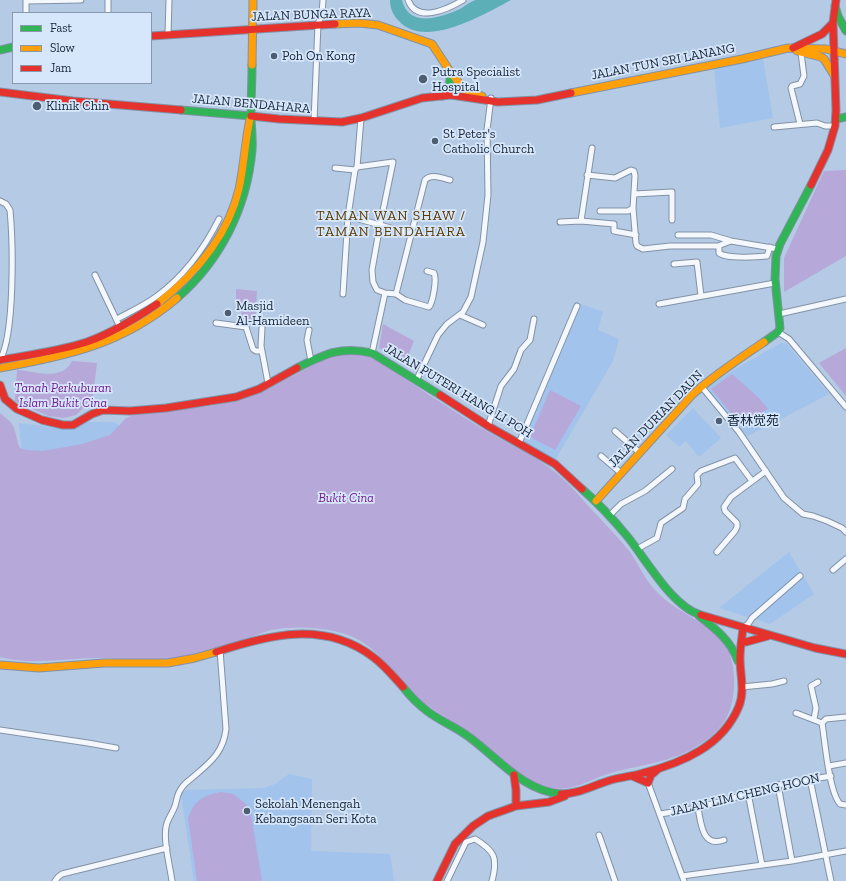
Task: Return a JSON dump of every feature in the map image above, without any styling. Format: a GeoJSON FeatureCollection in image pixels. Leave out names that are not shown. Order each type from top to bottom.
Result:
{"type":"FeatureCollection","features":[{"type":"Feature","properties":{"kind":"main road"},"geometry":{"type":"LineString","coordinates":[[0,360],[82,343],[121,330],[139,326],[185,292],[206,270],[231,230],[243,201],[250,172],[253,131],[251,116],[253,0]]}},
{"type":"Feature","properties":{"kind":"main road"},"geometry":{"type":"LineString","coordinates":[[778,332],[780,324],[775,284],[776,256],[778,248],[821,165],[830,144],[835,123],[832,23],[836,3]]}},
{"type":"Feature","properties":{"kind":"main road"},"geometry":{"type":"LineString","coordinates":[[836,3],[840,20],[846,31]]}},
{"type":"Feature","properties":{"kind":"main road","name":"JALAN BUNGA RAYA"},"geometry":{"type":"LineString","coordinates":[[152,36],[318,24],[359,23],[378,25],[432,44],[460,85],[468,92],[493,101]]}},
{"type":"Feature","properties":{"kind":"main road"},"geometry":{"type":"LineString","coordinates":[[790,48],[822,34],[832,23]]}},
{"type":"Feature","properties":{"kind":"main road"},"geometry":{"type":"LineString","coordinates":[[0,50],[12,47]]}},
{"type":"Feature","properties":{"kind":"main road"},"geometry":{"type":"LineString","coordinates":[[790,48],[801,53],[820,56],[824,59],[834,75]]}},
{"type":"Feature","properties":{"kind":"main road","name":"JALAN TUN SRI LANANG"},"geometry":{"type":"LineString","coordinates":[[493,101],[537,100],[790,48],[818,48],[846,54]]}},
{"type":"Feature","properties":{"kind":"main road"},"geometry":{"type":"LineString","coordinates":[[442,96],[449,87],[451,73]]}},
{"type":"Feature","properties":{"kind":"main road","name":"JALAN BENDAHARA"},"geometry":{"type":"LineString","coordinates":[[0,92],[73,101],[342,122],[361,118],[422,98],[442,96],[465,97],[493,101]]}},
{"type":"Feature","properties":{"kind":"main road"},"geometry":{"type":"LineString","coordinates":[[835,123],[846,118]]}},
{"type":"Feature","properties":{"kind":"main road"},"geometry":{"type":"LineString","coordinates":[[0,368],[81,351],[121,330]]}},
{"type":"Feature","properties":{"kind":"main road","name":"JALAN DURIAN DAUN"},"geometry":{"type":"LineString","coordinates":[[596,501],[701,386],[778,332]]}},
{"type":"Feature","properties":{"kind":"main road","name":"JALAN PUTERI HANG LI POH"},"geometry":{"type":"LineString","coordinates":[[0,385],[5,399],[17,409],[35,418],[63,425],[76,424],[92,414],[103,410],[111,409],[130,411],[166,408],[236,397],[260,390],[268,383],[311,361],[335,351],[363,350],[372,353],[488,426],[555,464],[596,501],[637,549],[668,591],[694,613],[815,648],[846,654]]}},
{"type":"Feature","properties":{"kind":"main road"},"geometry":{"type":"LineString","coordinates":[[694,613],[715,627],[729,642],[737,656],[741,671]]}},
{"type":"Feature","properties":{"kind":"main road"},"geometry":{"type":"LineString","coordinates":[[741,671],[746,642],[746,627]]}},
{"type":"Feature","properties":{"kind":"main road"},"geometry":{"type":"LineString","coordinates":[[437,881],[455,844],[463,834],[488,816],[516,806],[549,802],[607,781],[658,769],[685,759],[701,750],[722,734],[730,724],[739,706],[742,687],[740,663],[746,627]]}},
{"type":"Feature","properties":{"kind":"main road"},"geometry":{"type":"LineString","coordinates":[[0,665],[25,668],[104,663],[165,664],[178,662],[269,635],[284,633],[318,634],[345,641],[364,650],[374,657],[417,702],[438,718],[464,732],[514,775],[535,788],[547,792],[573,794]]}},
{"type":"Feature","properties":{"kind":"main road"},"geometry":{"type":"LineString","coordinates":[[746,642],[770,635]]}},
{"type":"Feature","properties":{"kind":"main road"},"geometry":{"type":"LineString","coordinates":[[632,776],[648,783],[651,775],[658,769]]}},
{"type":"Feature","properties":{"kind":"main road"},"geometry":{"type":"LineString","coordinates":[[514,775],[516,806]]}},
{"type":"Feature","properties":{"kind":"street"},"geometry":{"type":"LineString","coordinates":[[26,12],[26,1],[81,0]]}},
{"type":"Feature","properties":{"kind":"street"},"geometry":{"type":"LineString","coordinates":[[108,0],[108,12]]}},
{"type":"Feature","properties":{"kind":"street"},"geometry":{"type":"LineString","coordinates":[[168,35],[169,0]]}},
{"type":"Feature","properties":{"kind":"street"},"geometry":{"type":"LineString","coordinates":[[314,121],[318,24],[322,14],[323,0]]}},
{"type":"Feature","properties":{"kind":"street"},"geometry":{"type":"LineString","coordinates":[[408,0],[410,5],[416,11],[426,14],[444,9],[463,0]]}},
{"type":"Feature","properties":{"kind":"street"},"geometry":{"type":"LineString","coordinates":[[322,14],[325,20],[330,24]]}},
{"type":"Feature","properties":{"kind":"street"},"geometry":{"type":"LineString","coordinates":[[800,124],[791,88],[792,86],[800,84],[804,76],[801,53]]}},
{"type":"Feature","properties":{"kind":"street"},"geometry":{"type":"LineString","coordinates":[[416,381],[438,335],[448,324],[460,315],[466,308],[471,297],[483,242],[488,195],[488,117],[493,101]]}},
{"type":"Feature","properties":{"kind":"street"},"geometry":{"type":"LineString","coordinates":[[342,294],[348,216],[356,168],[361,118]]}},
{"type":"Feature","properties":{"kind":"street"},"geometry":{"type":"LineString","coordinates":[[774,127],[817,123],[825,126],[835,123]]}},
{"type":"Feature","properties":{"kind":"street"},"geometry":{"type":"LineString","coordinates":[[581,221],[592,148]]}},
{"type":"Feature","properties":{"kind":"street"},"geometry":{"type":"LineString","coordinates":[[334,168],[356,168],[393,162],[372,270],[373,282],[377,290],[385,293],[396,294],[405,300],[429,307],[436,275],[427,271]]}},
{"type":"Feature","properties":{"kind":"street"},"geometry":{"type":"LineString","coordinates":[[587,175],[615,178],[631,170],[634,171],[633,208],[637,246],[643,249],[670,246],[719,246],[731,241]]}},
{"type":"Feature","properties":{"kind":"street"},"geometry":{"type":"LineString","coordinates":[[396,294],[425,180],[432,176],[450,180]]}},
{"type":"Feature","properties":{"kind":"street"},"geometry":{"type":"LineString","coordinates":[[634,194],[672,192],[672,220]]}},
{"type":"Feature","properties":{"kind":"street"},"geometry":{"type":"LineString","coordinates":[[0,200],[3,201],[8,207],[10,214],[12,256],[10,316],[4,351],[0,360]]}},
{"type":"Feature","properties":{"kind":"street"},"geometry":{"type":"LineString","coordinates":[[600,211],[628,211],[633,208]]}},
{"type":"Feature","properties":{"kind":"street"},"geometry":{"type":"LineString","coordinates":[[348,216],[412,234]]}},
{"type":"Feature","properties":{"kind":"street"},"geometry":{"type":"LineString","coordinates":[[117,319],[157,296],[181,275],[207,242],[219,219]]}},
{"type":"Feature","properties":{"kind":"street"},"geometry":{"type":"LineString","coordinates":[[560,222],[581,221],[614,224],[614,231],[636,235]]}},
{"type":"Feature","properties":{"kind":"street"},"geometry":{"type":"LineString","coordinates":[[678,235],[711,236],[731,241],[778,248]]}},
{"type":"Feature","properties":{"kind":"street"},"geometry":{"type":"LineString","coordinates":[[719,246],[719,253],[721,255],[728,256],[767,256],[770,247]]}},
{"type":"Feature","properties":{"kind":"street"},"geometry":{"type":"LineString","coordinates":[[674,264],[697,262],[701,296]]}},
{"type":"Feature","properties":{"kind":"street"},"geometry":{"type":"LineString","coordinates":[[95,275],[121,330]]}},
{"type":"Feature","properties":{"kind":"street"},"geometry":{"type":"LineString","coordinates":[[659,304],[775,284]]}},
{"type":"Feature","properties":{"kind":"street"},"geometry":{"type":"LineString","coordinates":[[372,353],[385,293]]}},
{"type":"Feature","properties":{"kind":"street"},"geometry":{"type":"LineString","coordinates":[[779,314],[846,299]]}},
{"type":"Feature","properties":{"kind":"street"},"geometry":{"type":"LineString","coordinates":[[519,443],[577,306]]}},
{"type":"Feature","properties":{"kind":"street"},"geometry":{"type":"LineString","coordinates":[[460,315],[483,324]]}},
{"type":"Feature","properties":{"kind":"street"},"geometry":{"type":"LineString","coordinates":[[488,426],[501,386],[514,369],[521,350],[530,340],[534,319]]}},
{"type":"Feature","properties":{"kind":"street"},"geometry":{"type":"LineString","coordinates":[[216,323],[246,328],[253,349],[256,351],[262,351]]}},
{"type":"Feature","properties":{"kind":"street"},"geometry":{"type":"LineString","coordinates":[[262,328],[262,351],[268,383]]}},
{"type":"Feature","properties":{"kind":"street"},"geometry":{"type":"LineString","coordinates":[[309,330],[307,340],[311,361]]}},
{"type":"Feature","properties":{"kind":"street"},"geometry":{"type":"LineString","coordinates":[[778,332],[789,339],[846,407]]}},
{"type":"Feature","properties":{"kind":"street"},"geometry":{"type":"LineString","coordinates":[[701,386],[739,432],[766,471],[778,492],[803,514],[827,521],[842,528],[846,532]]}},
{"type":"Feature","properties":{"kind":"street"},"geometry":{"type":"LineString","coordinates":[[615,431],[640,453]]}},
{"type":"Feature","properties":{"kind":"street"},"geometry":{"type":"LineString","coordinates":[[601,456],[621,473]]}},
{"type":"Feature","properties":{"kind":"street"},"geometry":{"type":"LineString","coordinates":[[637,549],[657,538],[661,523],[683,508],[685,499],[698,484],[697,475],[701,471],[735,458],[752,481]]}},
{"type":"Feature","properties":{"kind":"street"},"geometry":{"type":"LineString","coordinates":[[609,516],[621,504],[645,491],[672,469]]}},
{"type":"Feature","properties":{"kind":"street"},"geometry":{"type":"LineString","coordinates":[[717,552],[737,527],[737,523],[725,512],[724,507],[731,497],[766,471]]}},
{"type":"Feature","properties":{"kind":"street"},"geometry":{"type":"LineString","coordinates":[[833,570],[846,559]]}},
{"type":"Feature","properties":{"kind":"street"},"geometry":{"type":"LineString","coordinates":[[746,627],[752,618],[800,576]]}},
{"type":"Feature","properties":{"kind":"street"},"geometry":{"type":"LineString","coordinates":[[172,881],[165,836],[167,822],[181,788],[214,758],[221,749],[225,740],[225,716],[220,650]]}},
{"type":"Feature","properties":{"kind":"street"},"geometry":{"type":"LineString","coordinates":[[742,687],[772,684],[784,681]]}},
{"type":"Feature","properties":{"kind":"street"},"geometry":{"type":"LineString","coordinates":[[814,719],[816,708],[811,686],[818,682]]}},
{"type":"Feature","properties":{"kind":"street"},"geometry":{"type":"LineString","coordinates":[[796,713],[822,723]]}},
{"type":"Feature","properties":{"kind":"street"},"geometry":{"type":"LineString","coordinates":[[822,723],[826,719],[846,717]]}},
{"type":"Feature","properties":{"kind":"street"},"geometry":{"type":"LineString","coordinates":[[822,723],[829,766],[837,800],[840,804],[846,805]]}},
{"type":"Feature","properties":{"kind":"street"},"geometry":{"type":"LineString","coordinates":[[0,730],[116,748]]}},
{"type":"Feature","properties":{"kind":"street"},"geometry":{"type":"LineString","coordinates":[[829,766],[846,763]]}},
{"type":"Feature","properties":{"kind":"street"},"geometry":{"type":"LineString","coordinates":[[646,773],[648,783],[683,879],[846,851]]}},
{"type":"Feature","properties":{"kind":"street","name":"JALAN LIM CHENG HOON"},"geometry":{"type":"LineString","coordinates":[[660,814],[698,808],[778,785],[831,776]]}},
{"type":"Feature","properties":{"kind":"street"},"geometry":{"type":"LineString","coordinates":[[810,779],[831,881]]}},
{"type":"Feature","properties":{"kind":"street"},"geometry":{"type":"LineString","coordinates":[[778,785],[792,861]]}},
{"type":"Feature","properties":{"kind":"street"},"geometry":{"type":"LineString","coordinates":[[748,793],[762,865]]}},
{"type":"Feature","properties":{"kind":"street"},"geometry":{"type":"LineString","coordinates":[[698,808],[704,836],[713,841],[718,842],[724,840]]}},
{"type":"Feature","properties":{"kind":"street"},"geometry":{"type":"LineString","coordinates":[[599,835],[615,881]]}},
{"type":"Feature","properties":{"kind":"street"},"geometry":{"type":"LineString","coordinates":[[447,881],[466,842],[475,839],[490,849],[496,862],[492,881]]}},
{"type":"Feature","properties":{"kind":"street"},"geometry":{"type":"LineString","coordinates":[[55,881],[62,874],[168,848]]}},
{"type":"Feature","properties":{"kind":"shaded area"},"geometry":{"type":"Polygon","coordinates":[[[390,0],[402,0],[406,9],[411,15],[419,18],[427,18],[453,12],[476,0],[511,0],[487,13],[457,26],[427,32],[413,30],[402,24],[393,13],[390,0]]]}},
{"type":"Feature","properties":{"kind":"shaded area"},"geometry":{"type":"Polygon","coordinates":[[[763,59],[773,118],[720,128],[714,68],[763,59]]]}},
{"type":"Feature","properties":{"kind":"shaded area"},"geometry":{"type":"Polygon","coordinates":[[[581,304],[603,312],[598,330],[619,339],[613,361],[555,460],[523,442],[581,304]]]}},
{"type":"Feature","properties":{"kind":"shaded area"},"geometry":{"type":"Polygon","coordinates":[[[781,343],[787,344],[829,394],[746,437],[707,388],[732,371],[781,343]]]}},
{"type":"Feature","properties":{"kind":"shaded area"},"geometry":{"type":"Polygon","coordinates":[[[693,408],[721,438],[699,457],[686,441],[679,447],[666,435],[693,408]]]}},
{"type":"Feature","properties":{"kind":"shaded area"},"geometry":{"type":"Polygon","coordinates":[[[88,422],[115,422],[120,426],[114,438],[78,448],[22,454],[19,423],[66,429],[75,428],[88,422]]]}},
{"type":"Feature","properties":{"kind":"shaded area"},"geometry":{"type":"Polygon","coordinates":[[[789,552],[814,594],[770,624],[719,608],[789,552]]]}},
{"type":"Feature","properties":{"kind":"shaded area","name":"Sekolah Menengah Kebangsaan Seri Kota"},"geometry":{"type":"Polygon","coordinates":[[[289,774],[312,779],[311,851],[390,854],[394,881],[194,881],[181,794],[186,790],[264,788],[275,784],[289,774]]]}},
{"type":"Feature","properties":{"kind":"green space"},"geometry":{"type":"Polygon","coordinates":[[[846,170],[846,256],[784,292],[784,258],[824,171],[846,170]]]}},
{"type":"Feature","properties":{"kind":"green space"},"geometry":{"type":"Polygon","coordinates":[[[236,289],[257,291],[255,325],[243,323],[240,306],[236,301],[236,289]]]}},
{"type":"Feature","properties":{"kind":"green space"},"geometry":{"type":"Polygon","coordinates":[[[383,324],[414,341],[405,363],[379,348],[383,324]]]}},
{"type":"Feature","properties":{"kind":"green space"},"geometry":{"type":"Polygon","coordinates":[[[846,348],[846,396],[819,363],[846,348]]]}},
{"type":"Feature","properties":{"kind":"green space","name":"Bukit Cina"},"geometry":{"type":"Polygon","coordinates":[[[337,355],[365,355],[375,359],[488,432],[536,458],[571,486],[630,552],[652,587],[672,605],[718,636],[725,644],[732,664],[734,688],[730,709],[721,727],[705,741],[674,757],[611,773],[583,784],[561,789],[540,784],[517,772],[476,737],[414,695],[381,658],[363,642],[338,632],[305,628],[271,630],[240,641],[207,650],[164,659],[144,660],[80,658],[30,661],[0,657],[0,413],[12,424],[20,448],[43,451],[82,444],[110,435],[126,418],[137,414],[211,406],[237,400],[266,390],[327,358],[337,355]]]}},
{"type":"Feature","properties":{"kind":"green space","name":"Tanah Perkuburan Islam Bukit Cina"},"geometry":{"type":"Polygon","coordinates":[[[72,361],[97,363],[92,404],[83,408],[76,415],[64,418],[48,416],[15,401],[17,370],[48,374],[55,373],[68,367],[72,361]]]}},
{"type":"Feature","properties":{"kind":"green space"},"geometry":{"type":"Polygon","coordinates":[[[732,374],[759,398],[768,409],[741,425],[711,389],[732,374]]]}},
{"type":"Feature","properties":{"kind":"green space"},"geometry":{"type":"Polygon","coordinates":[[[550,390],[581,406],[555,450],[530,437],[550,390]]]}},
{"type":"Feature","properties":{"kind":"green space"},"geometry":{"type":"Polygon","coordinates":[[[221,792],[233,794],[250,808],[262,881],[197,881],[188,818],[193,807],[200,800],[209,795],[221,792]]]}},
{"type":"Feature","properties":{"kind":"traffic: fast"},"geometry":{"type":"LineString","coordinates":[[835,6],[838,16],[846,31]]}},
{"type":"Feature","properties":{"kind":"traffic: fast"},"geometry":{"type":"LineString","coordinates":[[0,50],[12,47]]}},
{"type":"Feature","properties":{"kind":"traffic: fast"},"geometry":{"type":"LineString","coordinates":[[177,298],[206,267],[218,250],[229,232],[244,192],[252,150],[252,65]]}},
{"type":"Feature","properties":{"kind":"traffic: fast"},"geometry":{"type":"LineString","coordinates":[[442,96],[449,87],[451,73]]}},
{"type":"Feature","properties":{"kind":"traffic: fast"},"geometry":{"type":"LineString","coordinates":[[181,110],[251,116]]}},
{"type":"Feature","properties":{"kind":"traffic: fast"},"geometry":{"type":"LineString","coordinates":[[836,119],[846,117]]}},
{"type":"Feature","properties":{"kind":"traffic: fast"},"geometry":{"type":"LineString","coordinates":[[764,342],[778,332],[780,328],[775,279],[776,256],[780,244],[811,185]]}},
{"type":"Feature","properties":{"kind":"traffic: fast"},"geometry":{"type":"LineString","coordinates":[[297,368],[325,355],[342,351],[351,350],[372,353],[440,395]]}},
{"type":"Feature","properties":{"kind":"traffic: fast"},"geometry":{"type":"LineString","coordinates":[[582,489],[611,517],[670,593],[680,603],[701,615]]}},
{"type":"Feature","properties":{"kind":"traffic: fast"},"geometry":{"type":"LineString","coordinates":[[699,616],[727,641],[738,661]]}},
{"type":"Feature","properties":{"kind":"traffic: fast"},"geometry":{"type":"LineString","coordinates":[[403,687],[414,700],[427,711],[469,737],[523,780],[547,792],[561,794]]}},
{"type":"Feature","properties":{"kind":"traffic: slow"},"geometry":{"type":"LineString","coordinates":[[252,65],[253,0]]}},
{"type":"Feature","properties":{"kind":"traffic: slow"},"geometry":{"type":"LineString","coordinates":[[335,24],[359,23],[378,25],[432,44],[451,73],[464,89],[468,92],[482,96]]}},
{"type":"Feature","properties":{"kind":"traffic: slow"},"geometry":{"type":"LineString","coordinates":[[571,93],[742,59],[788,48],[826,49],[846,54]]}},
{"type":"Feature","properties":{"kind":"traffic: slow"},"geometry":{"type":"LineString","coordinates":[[797,51],[821,57],[824,59],[834,75]]}},
{"type":"Feature","properties":{"kind":"traffic: slow"},"geometry":{"type":"LineString","coordinates":[[157,304],[171,293],[196,267],[208,253],[227,223],[239,189],[250,119]]}},
{"type":"Feature","properties":{"kind":"traffic: slow"},"geometry":{"type":"LineString","coordinates":[[0,368],[71,353],[93,346],[136,327],[157,314],[177,298]]}},
{"type":"Feature","properties":{"kind":"traffic: slow"},"geometry":{"type":"LineString","coordinates":[[596,501],[692,395],[718,374],[764,342]]}},
{"type":"Feature","properties":{"kind":"traffic: slow"},"geometry":{"type":"LineString","coordinates":[[0,665],[39,668],[104,663],[168,663],[216,652]]}},
{"type":"Feature","properties":{"kind":"traffic: jam"},"geometry":{"type":"LineString","coordinates":[[811,185],[828,150],[835,126],[836,110],[833,23],[836,0]]}},
{"type":"Feature","properties":{"kind":"traffic: jam"},"geometry":{"type":"LineString","coordinates":[[793,48],[822,34],[833,23]]}},
{"type":"Feature","properties":{"kind":"traffic: jam"},"geometry":{"type":"LineString","coordinates":[[152,36],[335,24]]}},
{"type":"Feature","properties":{"kind":"traffic: jam"},"geometry":{"type":"LineString","coordinates":[[0,92],[73,101],[181,110]]}},
{"type":"Feature","properties":{"kind":"traffic: jam"},"geometry":{"type":"LineString","coordinates":[[251,116],[342,122],[361,118],[422,98],[451,95],[498,102],[537,100],[571,93]]}},
{"type":"Feature","properties":{"kind":"traffic: jam"},"geometry":{"type":"LineString","coordinates":[[0,360],[55,350],[87,342],[123,325],[157,304]]}},
{"type":"Feature","properties":{"kind":"traffic: jam"},"geometry":{"type":"LineString","coordinates":[[0,385],[5,399],[17,409],[42,420],[63,425],[73,425],[92,414],[103,410],[130,411],[166,408],[236,397],[259,389],[297,368]]}},
{"type":"Feature","properties":{"kind":"traffic: jam"},"geometry":{"type":"LineString","coordinates":[[440,395],[488,426],[555,464],[582,489]]}},
{"type":"Feature","properties":{"kind":"traffic: jam"},"geometry":{"type":"LineString","coordinates":[[701,615],[815,648],[846,654]]}},
{"type":"Feature","properties":{"kind":"traffic: jam"},"geometry":{"type":"LineString","coordinates":[[561,794],[580,791],[611,780],[639,774],[672,764],[700,751],[723,732],[732,720],[741,700],[742,688],[740,654],[743,628]]}},
{"type":"Feature","properties":{"kind":"traffic: jam"},"geometry":{"type":"LineString","coordinates":[[216,652],[256,640],[276,636],[296,634],[335,638],[354,645],[373,657],[385,667],[403,687]]}},
{"type":"Feature","properties":{"kind":"traffic: jam"},"geometry":{"type":"LineString","coordinates":[[746,642],[768,636]]}},
{"type":"Feature","properties":{"kind":"traffic: jam"},"geometry":{"type":"LineString","coordinates":[[632,776],[648,783],[651,775],[657,770]]}},
{"type":"Feature","properties":{"kind":"traffic: jam"},"geometry":{"type":"LineString","coordinates":[[514,775],[516,806]]}},
{"type":"Feature","properties":{"kind":"traffic: jam"},"geometry":{"type":"LineString","coordinates":[[437,881],[455,844],[473,826],[488,816],[516,806],[549,802],[565,796]]}},
{"type":"Feature","properties":{"kind":"place","name":"Poh On Kong"},"geometry":{"type":"Point","coordinates":[274,56]}},
{"type":"Feature","properties":{"kind":"place","name":"Putra Specialist Hospital"},"geometry":{"type":"Point","coordinates":[423,79]}},
{"type":"Feature","properties":{"kind":"place","name":"Klinik Chin"},"geometry":{"type":"Point","coordinates":[37,106]}},
{"type":"Feature","properties":{"kind":"place","name":"St Peter's Catholic Church"},"geometry":{"type":"Point","coordinates":[435,141]}},
{"type":"Feature","properties":{"kind":"place","name":"Masjid Al-Hamideen"},"geometry":{"type":"Point","coordinates":[228,313]}},
{"type":"Feature","properties":{"kind":"place","name":"香林觉苑"},"geometry":{"type":"Point","coordinates":[719,421]}},
{"type":"Feature","properties":{"kind":"place","name":"Sekolah Menengah Kebangsaan Seri Kota"},"geometry":{"type":"Point","coordinates":[247,811]}},
{"type":"Feature","properties":{"kind":"district","name":"TAMAN WAN SHAW / TAMAN BENDAHARA"},"geometry":{"type":"Point","coordinates":[391,224]}}]}
